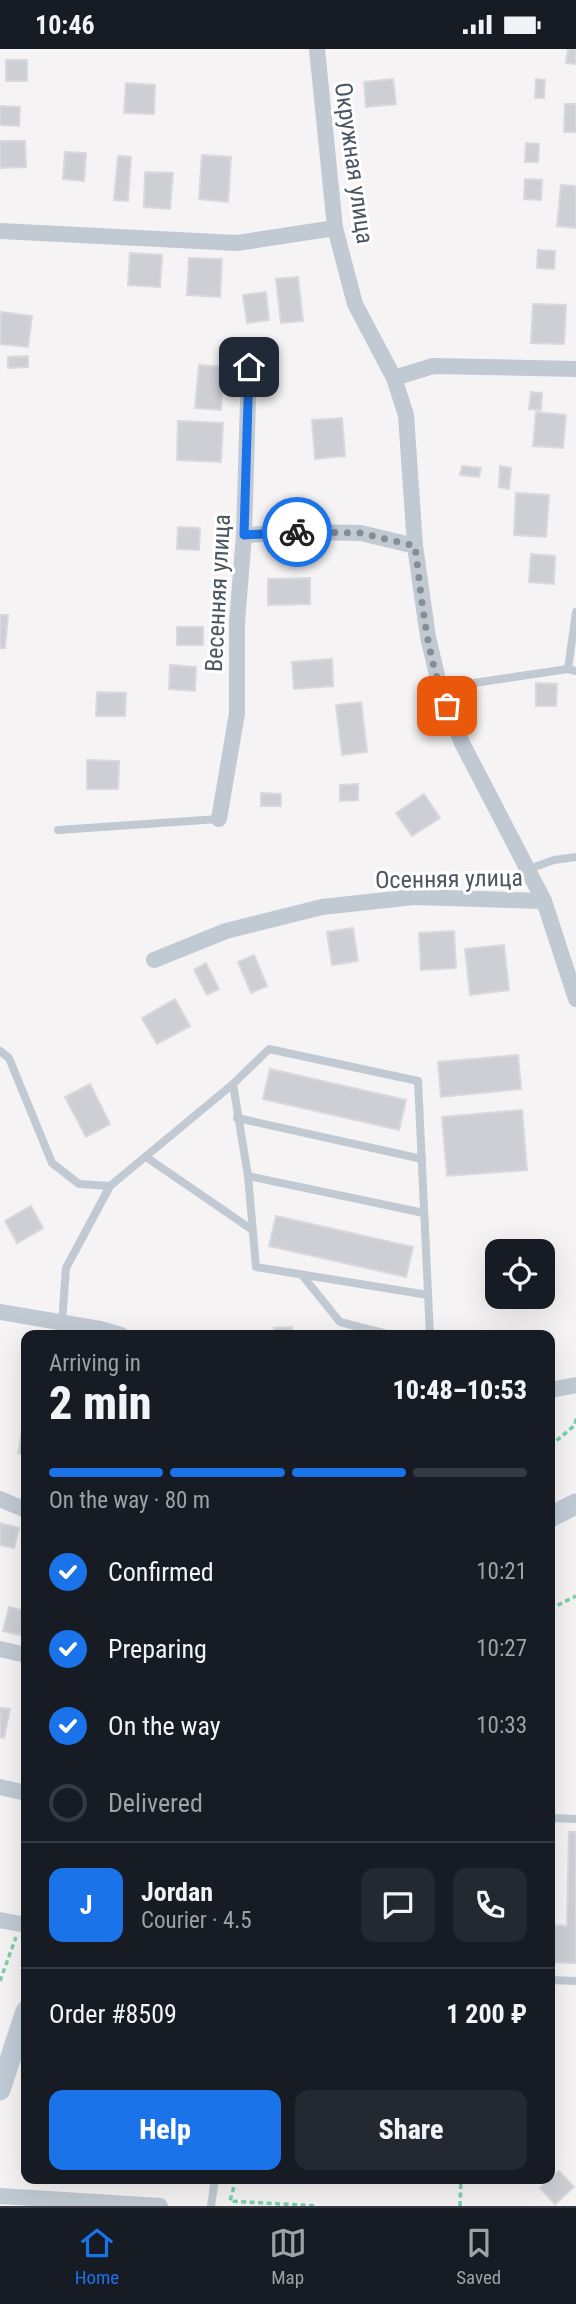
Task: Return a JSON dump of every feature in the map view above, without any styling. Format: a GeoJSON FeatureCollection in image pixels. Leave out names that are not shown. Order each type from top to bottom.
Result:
{"type":"FeatureCollection","features":[{"type":"Feature","properties":{"kind":"main road"},"geometry":{"type":"LineString","coordinates":[[555,1514],[576,1504]]}},
{"type":"Feature","properties":{"kind":"main road"},"geometry":{"type":"LineString","coordinates":[[1,2081],[21,2025]]}},
{"type":"Feature","properties":{"kind":"street","name":"Окружная улица"},"geometry":{"type":"LineString","coordinates":[[317,49],[335,228],[355,305],[394,378],[406,415],[415,546],[428,637],[440,688]]}},
{"type":"Feature","properties":{"kind":"street"},"geometry":{"type":"LineString","coordinates":[[0,232],[237,243],[335,228]]}},
{"type":"Feature","properties":{"kind":"street"},"geometry":{"type":"LineString","coordinates":[[394,378],[433,366],[576,369]]}},
{"type":"Feature","properties":{"kind":"street","name":"Весенняя улица"},"geometry":{"type":"LineString","coordinates":[[219,819],[237,713],[237,622],[244,535],[249,367]]}},
{"type":"Feature","properties":{"kind":"street"},"geometry":{"type":"LineString","coordinates":[[244,535],[307,531],[361,533],[415,546]]}},
{"type":"Feature","properties":{"kind":"street","name":"Осенняя улица"},"geometry":{"type":"LineString","coordinates":[[440,688],[473,765],[544,901],[576,999]]}},
{"type":"Feature","properties":{"kind":"street","name":"Осенняя улица"},"geometry":{"type":"LineString","coordinates":[[154,960],[226,932],[322,907],[414,897],[544,901]]}},
{"type":"Feature","properties":{"kind":"street"},"geometry":{"type":"LineString","coordinates":[[0,1312],[104,1330]]}},
{"type":"Feature","properties":{"kind":"street"},"geometry":{"type":"LineString","coordinates":[[555,1389],[576,1385]]}},
{"type":"Feature","properties":{"kind":"street"},"geometry":{"type":"LineString","coordinates":[[0,1499],[21,1508]]}},
{"type":"Feature","properties":{"kind":"street"},"geometry":{"type":"LineString","coordinates":[[0,1649],[21,1654]]}},
{"type":"Feature","properties":{"kind":"street"},"geometry":{"type":"LineString","coordinates":[[0,1787],[21,1792]]}},
{"type":"Feature","properties":{"kind":"street"},"geometry":{"type":"LineString","coordinates":[[0,1920],[21,1924]]}},
{"type":"Feature","properties":{"kind":"street"},"geometry":{"type":"LineString","coordinates":[[0,2196],[160,2206]]}},
{"type":"Feature","properties":{"kind":"lane"},"geometry":{"type":"LineString","coordinates":[[440,688],[572,670],[576,612]]}},
{"type":"Feature","properties":{"kind":"lane"},"geometry":{"type":"LineString","coordinates":[[58,830],[219,819]]}},
{"type":"Feature","properties":{"kind":"lane"},"geometry":{"type":"LineString","coordinates":[[529,869],[554,860],[576,857]]}},
{"type":"Feature","properties":{"kind":"lane"},"geometry":{"type":"LineString","coordinates":[[62,1323],[66,1268],[110,1186],[233,1084],[270,1049],[418,1081],[430,1330]]}},
{"type":"Feature","properties":{"kind":"lane"},"geometry":{"type":"LineString","coordinates":[[0,1051],[9,1058],[52,1163],[79,1184],[110,1186]]}},
{"type":"Feature","properties":{"kind":"lane"},"geometry":{"type":"LineString","coordinates":[[233,1084],[248,1176],[256,1267],[428,1296]]}},
{"type":"Feature","properties":{"kind":"lane"},"geometry":{"type":"LineString","coordinates":[[237,1118],[422,1159]]}},
{"type":"Feature","properties":{"kind":"lane"},"geometry":{"type":"LineString","coordinates":[[146,1157],[251,1229]]}},
{"type":"Feature","properties":{"kind":"lane"},"geometry":{"type":"LineString","coordinates":[[248,1176],[424,1213]]}},
{"type":"Feature","properties":{"kind":"lane"},"geometry":{"type":"LineString","coordinates":[[302,1275],[340,1322],[371,1330]]}},
{"type":"Feature","properties":{"kind":"lane"},"geometry":{"type":"LineString","coordinates":[[555,1818],[576,1819]]}},
{"type":"Feature","properties":{"kind":"lane"},"geometry":{"type":"LineString","coordinates":[[555,1980],[576,1981]]}},
{"type":"Feature","properties":{"kind":"lane"},"geometry":{"type":"LineString","coordinates":[[211,2206],[214,2184]]}},
{"type":"Feature","properties":{"kind":"path"},"geometry":{"type":"LineString","coordinates":[[555,1442],[575,1425],[576,1418]]}},
{"type":"Feature","properties":{"kind":"path"},"geometry":{"type":"LineString","coordinates":[[555,1606],[576,1596]]}},
{"type":"Feature","properties":{"kind":"path"},"geometry":{"type":"LineString","coordinates":[[0,1981],[21,1931]]}},
{"type":"Feature","properties":{"kind":"path"},"geometry":{"type":"LineString","coordinates":[[235,2184],[230,2201],[317,2206]]}},
{"type":"Feature","properties":{"kind":"path"},"geometry":{"type":"LineString","coordinates":[[460,2206],[461,2184]]}},
{"type":"Feature","properties":{"kind":"building"},"geometry":{"type":"Polygon","coordinates":[[[568,49],[576,49],[576,64],[566,63],[568,49]]]}},
{"type":"Feature","properties":{"kind":"building"},"geometry":{"type":"Polygon","coordinates":[[[6,60],[27,60],[27,81],[6,81],[6,60]]]}},
{"type":"Feature","properties":{"kind":"building"},"geometry":{"type":"Polygon","coordinates":[[[393,79],[396,104],[366,107],[364,82],[393,79]]]}},
{"type":"Feature","properties":{"kind":"building"},"geometry":{"type":"Polygon","coordinates":[[[536,79],[545,80],[544,98],[535,98],[536,79]]]}},
{"type":"Feature","properties":{"kind":"building"},"geometry":{"type":"Polygon","coordinates":[[[126,83],[155,85],[154,114],[124,113],[126,83]]]}},
{"type":"Feature","properties":{"kind":"building"},"geometry":{"type":"Polygon","coordinates":[[[565,104],[576,104],[576,132],[564,132],[565,104]]]}},
{"type":"Feature","properties":{"kind":"building"},"geometry":{"type":"Polygon","coordinates":[[[0,106],[20,107],[19,126],[0,125],[0,106]]]}},
{"type":"Feature","properties":{"kind":"building"},"geometry":{"type":"Polygon","coordinates":[[[0,141],[25,141],[26,167],[0,168],[0,141]]]}},
{"type":"Feature","properties":{"kind":"building"},"geometry":{"type":"Polygon","coordinates":[[[526,143],[539,144],[538,162],[525,162],[526,143]]]}},
{"type":"Feature","properties":{"kind":"building"},"geometry":{"type":"Polygon","coordinates":[[[65,152],[86,153],[84,181],[63,179],[65,152]]]}},
{"type":"Feature","properties":{"kind":"building"},"geometry":{"type":"Polygon","coordinates":[[[202,155],[231,157],[228,202],[199,199],[202,155]]]}},
{"type":"Feature","properties":{"kind":"building"},"geometry":{"type":"Polygon","coordinates":[[[118,156],[131,157],[128,201],[114,200],[118,156]]]}},
{"type":"Feature","properties":{"kind":"building"},"geometry":{"type":"Polygon","coordinates":[[[145,172],[173,173],[170,209],[144,207],[145,172]]]}},
{"type":"Feature","properties":{"kind":"building"},"geometry":{"type":"Polygon","coordinates":[[[525,179],[542,180],[541,200],[524,199],[525,179]]]}},
{"type":"Feature","properties":{"kind":"building"},"geometry":{"type":"Polygon","coordinates":[[[561,185],[576,186],[576,228],[557,226],[561,185]]]}},
{"type":"Feature","properties":{"kind":"building"},"geometry":{"type":"Polygon","coordinates":[[[538,250],[555,251],[554,269],[537,268],[538,250]]]}},
{"type":"Feature","properties":{"kind":"building"},"geometry":{"type":"Polygon","coordinates":[[[130,253],[162,255],[160,287],[128,285],[130,253]]]}},
{"type":"Feature","properties":{"kind":"building"},"geometry":{"type":"Polygon","coordinates":[[[189,258],[222,259],[220,297],[187,295],[189,258]]]}},
{"type":"Feature","properties":{"kind":"building"},"geometry":{"type":"Polygon","coordinates":[[[298,277],[303,321],[281,323],[276,279],[298,277]]]}},
{"type":"Feature","properties":{"kind":"building"},"geometry":{"type":"Polygon","coordinates":[[[266,292],[269,320],[247,323],[243,295],[266,292]]]}},
{"type":"Feature","properties":{"kind":"building"},"geometry":{"type":"Polygon","coordinates":[[[533,304],[566,305],[564,344],[531,343],[533,304]]]}},
{"type":"Feature","properties":{"kind":"building"},"geometry":{"type":"Polygon","coordinates":[[[1,312],[32,316],[28,347],[0,344],[1,312]]]}},
{"type":"Feature","properties":{"kind":"building"},"geometry":{"type":"Polygon","coordinates":[[[28,356],[28,367],[8,368],[8,357],[28,356]]]}},
{"type":"Feature","properties":{"kind":"building"},"geometry":{"type":"Polygon","coordinates":[[[199,365],[224,367],[221,410],[195,408],[199,365]]]}},
{"type":"Feature","properties":{"kind":"building"},"geometry":{"type":"Polygon","coordinates":[[[531,392],[542,393],[541,410],[529,409],[531,392]]]}},
{"type":"Feature","properties":{"kind":"building"},"geometry":{"type":"Polygon","coordinates":[[[536,412],[566,415],[563,448],[533,446],[536,412]]]}},
{"type":"Feature","properties":{"kind":"building"},"geometry":{"type":"Polygon","coordinates":[[[342,418],[345,456],[315,459],[312,420],[342,418]]]}},
{"type":"Feature","properties":{"kind":"building"},"geometry":{"type":"Polygon","coordinates":[[[178,421],[223,423],[221,462],[177,460],[178,421]]]}},
{"type":"Feature","properties":{"kind":"building"},"geometry":{"type":"Polygon","coordinates":[[[462,466],[481,468],[479,477],[460,475],[462,466]]]}},
{"type":"Feature","properties":{"kind":"building"},"geometry":{"type":"Polygon","coordinates":[[[500,466],[511,468],[509,489],[499,487],[500,466]]]}},
{"type":"Feature","properties":{"kind":"building"},"geometry":{"type":"Polygon","coordinates":[[[516,493],[549,495],[546,537],[514,535],[516,493]]]}},
{"type":"Feature","properties":{"kind":"building"},"geometry":{"type":"Polygon","coordinates":[[[178,527],[200,528],[199,550],[177,549],[178,527]]]}},
{"type":"Feature","properties":{"kind":"building"},"geometry":{"type":"Polygon","coordinates":[[[531,554],[555,556],[554,584],[529,582],[531,554]]]}},
{"type":"Feature","properties":{"kind":"building"},"geometry":{"type":"Polygon","coordinates":[[[310,578],[310,604],[268,605],[268,579],[310,578]]]}},
{"type":"Feature","properties":{"kind":"building"},"geometry":{"type":"Polygon","coordinates":[[[0,615],[8,615],[5,648],[0,648],[0,615]]]}},
{"type":"Feature","properties":{"kind":"building"},"geometry":{"type":"Polygon","coordinates":[[[177,627],[203,627],[203,645],[177,645],[177,627]]]}},
{"type":"Feature","properties":{"kind":"building"},"geometry":{"type":"Polygon","coordinates":[[[332,659],[333,686],[294,689],[292,662],[332,659]]]}},
{"type":"Feature","properties":{"kind":"building"},"geometry":{"type":"Polygon","coordinates":[[[170,665],[196,667],[195,691],[169,689],[170,665]]]}},
{"type":"Feature","properties":{"kind":"building"},"geometry":{"type":"Polygon","coordinates":[[[536,683],[557,684],[556,706],[536,706],[536,683]]]}},
{"type":"Feature","properties":{"kind":"building"},"geometry":{"type":"Polygon","coordinates":[[[97,692],[126,693],[125,716],[96,716],[97,692]]]}},
{"type":"Feature","properties":{"kind":"building"},"geometry":{"type":"Polygon","coordinates":[[[361,702],[367,752],[342,755],[336,705],[361,702]]]}},
{"type":"Feature","properties":{"kind":"building"},"geometry":{"type":"Polygon","coordinates":[[[87,760],[119,761],[118,789],[87,789],[87,760]]]}},
{"type":"Feature","properties":{"kind":"building"},"geometry":{"type":"Polygon","coordinates":[[[358,784],[358,800],[340,801],[340,785],[358,784]]]}},
{"type":"Feature","properties":{"kind":"building"},"geometry":{"type":"Polygon","coordinates":[[[261,793],[281,794],[281,806],[261,806],[261,793]]]}},
{"type":"Feature","properties":{"kind":"building"},"geometry":{"type":"Polygon","coordinates":[[[424,794],[440,818],[412,836],[396,813],[424,794]]]}},
{"type":"Feature","properties":{"kind":"building"},"geometry":{"type":"Polygon","coordinates":[[[353,928],[358,961],[332,965],[327,932],[353,928]]]}},
{"type":"Feature","properties":{"kind":"building"},"geometry":{"type":"Polygon","coordinates":[[[454,931],[456,968],[421,970],[419,933],[454,931]]]}},
{"type":"Feature","properties":{"kind":"building"},"geometry":{"type":"Polygon","coordinates":[[[504,945],[509,990],[470,995],[465,949],[504,945]]]}},
{"type":"Feature","properties":{"kind":"building"},"geometry":{"type":"Polygon","coordinates":[[[254,955],[267,986],[251,993],[238,962],[254,955]]]}},
{"type":"Feature","properties":{"kind":"building"},"geometry":{"type":"Polygon","coordinates":[[[206,963],[219,989],[207,995],[194,970],[206,963]]]}},
{"type":"Feature","properties":{"kind":"building"},"geometry":{"type":"Polygon","coordinates":[[[175,999],[190,1026],[157,1044],[142,1018],[175,999]]]}},
{"type":"Feature","properties":{"kind":"building"},"geometry":{"type":"Polygon","coordinates":[[[518,1055],[521,1089],[441,1097],[438,1062],[518,1055]]]}},
{"type":"Feature","properties":{"kind":"building"},"geometry":{"type":"Polygon","coordinates":[[[270,1069],[406,1100],[399,1130],[263,1099],[270,1069]]]}},
{"type":"Feature","properties":{"kind":"building"},"geometry":{"type":"Polygon","coordinates":[[[90,1084],[110,1124],[86,1137],[65,1097],[90,1084]]]}},
{"type":"Feature","properties":{"kind":"building"},"geometry":{"type":"Polygon","coordinates":[[[522,1110],[527,1170],[447,1176],[442,1117],[522,1110]]]}},
{"type":"Feature","properties":{"kind":"building"},"geometry":{"type":"Polygon","coordinates":[[[31,1206],[43,1228],[17,1243],[5,1221],[31,1206]]]}},
{"type":"Feature","properties":{"kind":"building"},"geometry":{"type":"Polygon","coordinates":[[[276,1216],[413,1247],[406,1277],[269,1246],[276,1216]]]}},
{"type":"Feature","properties":{"kind":"building"},"geometry":{"type":"Polygon","coordinates":[[[292,1327],[292,1330],[274,1330],[292,1327]]]}},
{"type":"Feature","properties":{"kind":"building"},"geometry":{"type":"Polygon","coordinates":[[[0,1523],[19,1528],[14,1548],[0,1545],[0,1523]]]}},
{"type":"Feature","properties":{"kind":"building"},"geometry":{"type":"Polygon","coordinates":[[[9,1607],[21,1610],[20,1635],[3,1631],[9,1607]]]}},
{"type":"Feature","properties":{"kind":"building"},"geometry":{"type":"Polygon","coordinates":[[[0,1708],[10,1709],[4,1738],[0,1737],[0,1708]]]}},
{"type":"Feature","properties":{"kind":"building"},"geometry":{"type":"Polygon","coordinates":[[[569,1832],[576,1832],[576,1963],[555,1962],[555,1925],[567,1926],[569,1832]]]}},
{"type":"Feature","properties":{"kind":"building"},"geometry":{"type":"Polygon","coordinates":[[[559,2171],[574,2187],[555,2204],[540,2188],[544,2184],[555,2184],[555,2175],[559,2171]]]}},
{"type":"Feature","properties":{"kind":"way so far"},"geometry":{"type":"LineString","coordinates":[[297,532],[361,533],[415,546],[428,637],[447,706]]}},
{"type":"Feature","properties":{"kind":"route"},"geometry":{"type":"LineString","coordinates":[[249,367],[244,535],[297,532]]}}]}
